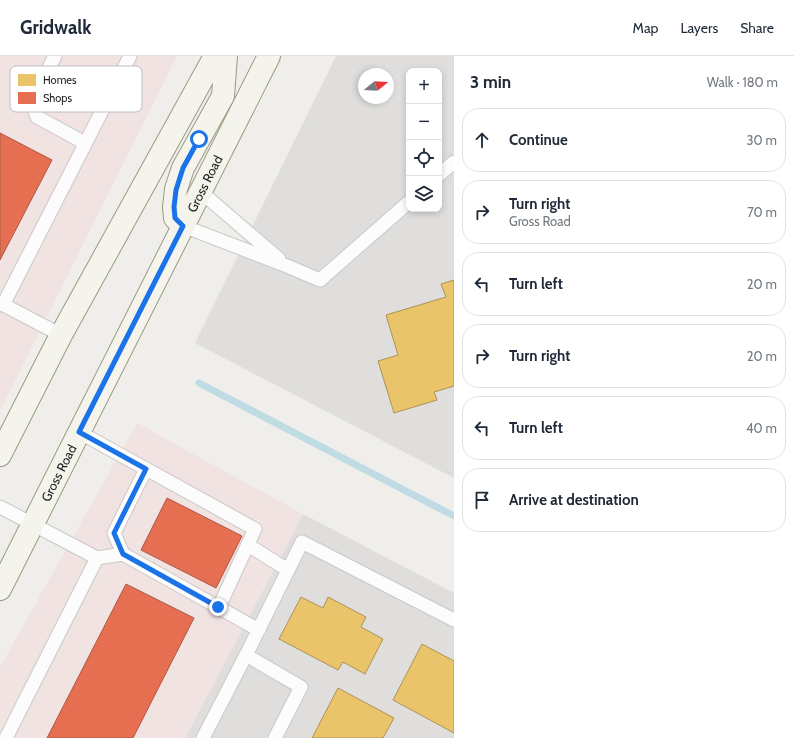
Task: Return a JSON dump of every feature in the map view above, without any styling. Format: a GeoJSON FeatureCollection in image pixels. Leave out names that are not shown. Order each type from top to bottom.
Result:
{"type":"FeatureCollection","features":[{"type":"Feature","properties":{"kind":"main road"},"geometry":{"type":"LineString","coordinates":[[0,455],[61,336],[215,56]]}},
{"type":"Feature","properties":{"kind":"main road"},"geometry":{"type":"LineString","coordinates":[[183,226],[175,218],[174,207],[176,190],[183,168],[222,96],[226,56]]}},
{"type":"Feature","properties":{"kind":"main road","name":"Gross Road"},"geometry":{"type":"LineString","coordinates":[[0,589],[269,56]]}},
{"type":"Feature","properties":{"kind":"lane"},"geometry":{"type":"LineString","coordinates":[[50,66],[55,56]]}},
{"type":"Feature","properties":{"kind":"lane"},"geometry":{"type":"LineString","coordinates":[[125,66],[130,56]]}},
{"type":"Feature","properties":{"kind":"lane"},"geometry":{"type":"LineString","coordinates":[[35,112],[37,117],[86,143]]}},
{"type":"Feature","properties":{"kind":"lane"},"geometry":{"type":"LineString","coordinates":[[61,336],[1,304],[102,112]]}},
{"type":"Feature","properties":{"kind":"lane"},"geometry":{"type":"LineString","coordinates":[[442,172],[454,162]]}},
{"type":"Feature","properties":{"kind":"lane"},"geometry":{"type":"LineString","coordinates":[[200,192],[287,266]]}},
{"type":"Feature","properties":{"kind":"lane"},"geometry":{"type":"LineString","coordinates":[[183,226],[320,280],[406,205]]}},
{"type":"Feature","properties":{"kind":"lane"},"geometry":{"type":"LineString","coordinates":[[79,432],[255,529],[218,607]]}},
{"type":"Feature","properties":{"kind":"lane"},"geometry":{"type":"LineString","coordinates":[[146,469],[114,533],[123,554],[259,630]]}},
{"type":"Feature","properties":{"kind":"lane"},"geometry":{"type":"LineString","coordinates":[[0,507],[97,558],[123,554]]}},
{"type":"Feature","properties":{"kind":"lane"},"geometry":{"type":"LineString","coordinates":[[203,738],[259,630],[302,542],[454,620]]}},
{"type":"Feature","properties":{"kind":"lane"},"geometry":{"type":"LineString","coordinates":[[248,545],[288,570]]}},
{"type":"Feature","properties":{"kind":"lane"},"geometry":{"type":"LineString","coordinates":[[6,738],[97,558]]}},
{"type":"Feature","properties":{"kind":"lane"},"geometry":{"type":"LineString","coordinates":[[246,655],[301,686],[275,738]]}},
{"type":"Feature","properties":{"kind":"shaded area"},"geometry":{"type":"Polygon","coordinates":[[[0,56],[177,56],[0,411],[0,56]]]}},
{"type":"Feature","properties":{"kind":"shaded area"},"geometry":{"type":"Polygon","coordinates":[[[336,56],[454,56],[454,478],[195,343],[336,56]]]}},
{"type":"Feature","properties":{"kind":"shaded area"},"geometry":{"type":"Polygon","coordinates":[[[137,423],[303,514],[185,738],[0,738],[0,667],[137,423]]]}},
{"type":"Feature","properties":{"kind":"shaded area"},"geometry":{"type":"Polygon","coordinates":[[[303,514],[454,593],[454,738],[185,738],[303,514]]]}},
{"type":"Feature","properties":{"kind":"building: Homes"},"geometry":{"type":"Polygon","coordinates":[[[454,280],[454,386],[434,392],[437,400],[394,413],[378,361],[398,355],[386,315],[446,297],[441,284],[454,280]]]}},
{"type":"Feature","properties":{"kind":"building: Homes"},"geometry":{"type":"Polygon","coordinates":[[[301,597],[323,608],[328,597],[366,617],[361,627],[383,639],[365,674],[343,662],[338,670],[279,639],[301,597]]]}},
{"type":"Feature","properties":{"kind":"building: Homes"},"geometry":{"type":"Polygon","coordinates":[[[422,644],[454,661],[454,733],[393,700],[422,644]]]}},
{"type":"Feature","properties":{"kind":"building: Homes"},"geometry":{"type":"Polygon","coordinates":[[[338,688],[394,718],[383,738],[312,738],[338,688]]]}},
{"type":"Feature","properties":{"kind":"building: Shops"},"geometry":{"type":"Polygon","coordinates":[[[0,133],[52,160],[0,260],[0,133]]]}},
{"type":"Feature","properties":{"kind":"building: Shops"},"geometry":{"type":"Polygon","coordinates":[[[167,498],[242,536],[216,588],[141,550],[167,498]]]}},
{"type":"Feature","properties":{"kind":"building: Shops"},"geometry":{"type":"Polygon","coordinates":[[[126,584],[194,618],[133,738],[47,738],[126,584]]]}},
{"type":"Feature","properties":{"kind":"waterway"},"geometry":{"type":"LineString","coordinates":[[199,383],[454,516]]}},
{"type":"Feature","properties":{"kind":"route"},"geometry":{"type":"LineString","coordinates":[[199,139],[183,168],[176,190],[174,207],[175,218],[183,226],[79,432],[146,469],[114,533],[123,554],[218,607]]}}]}
